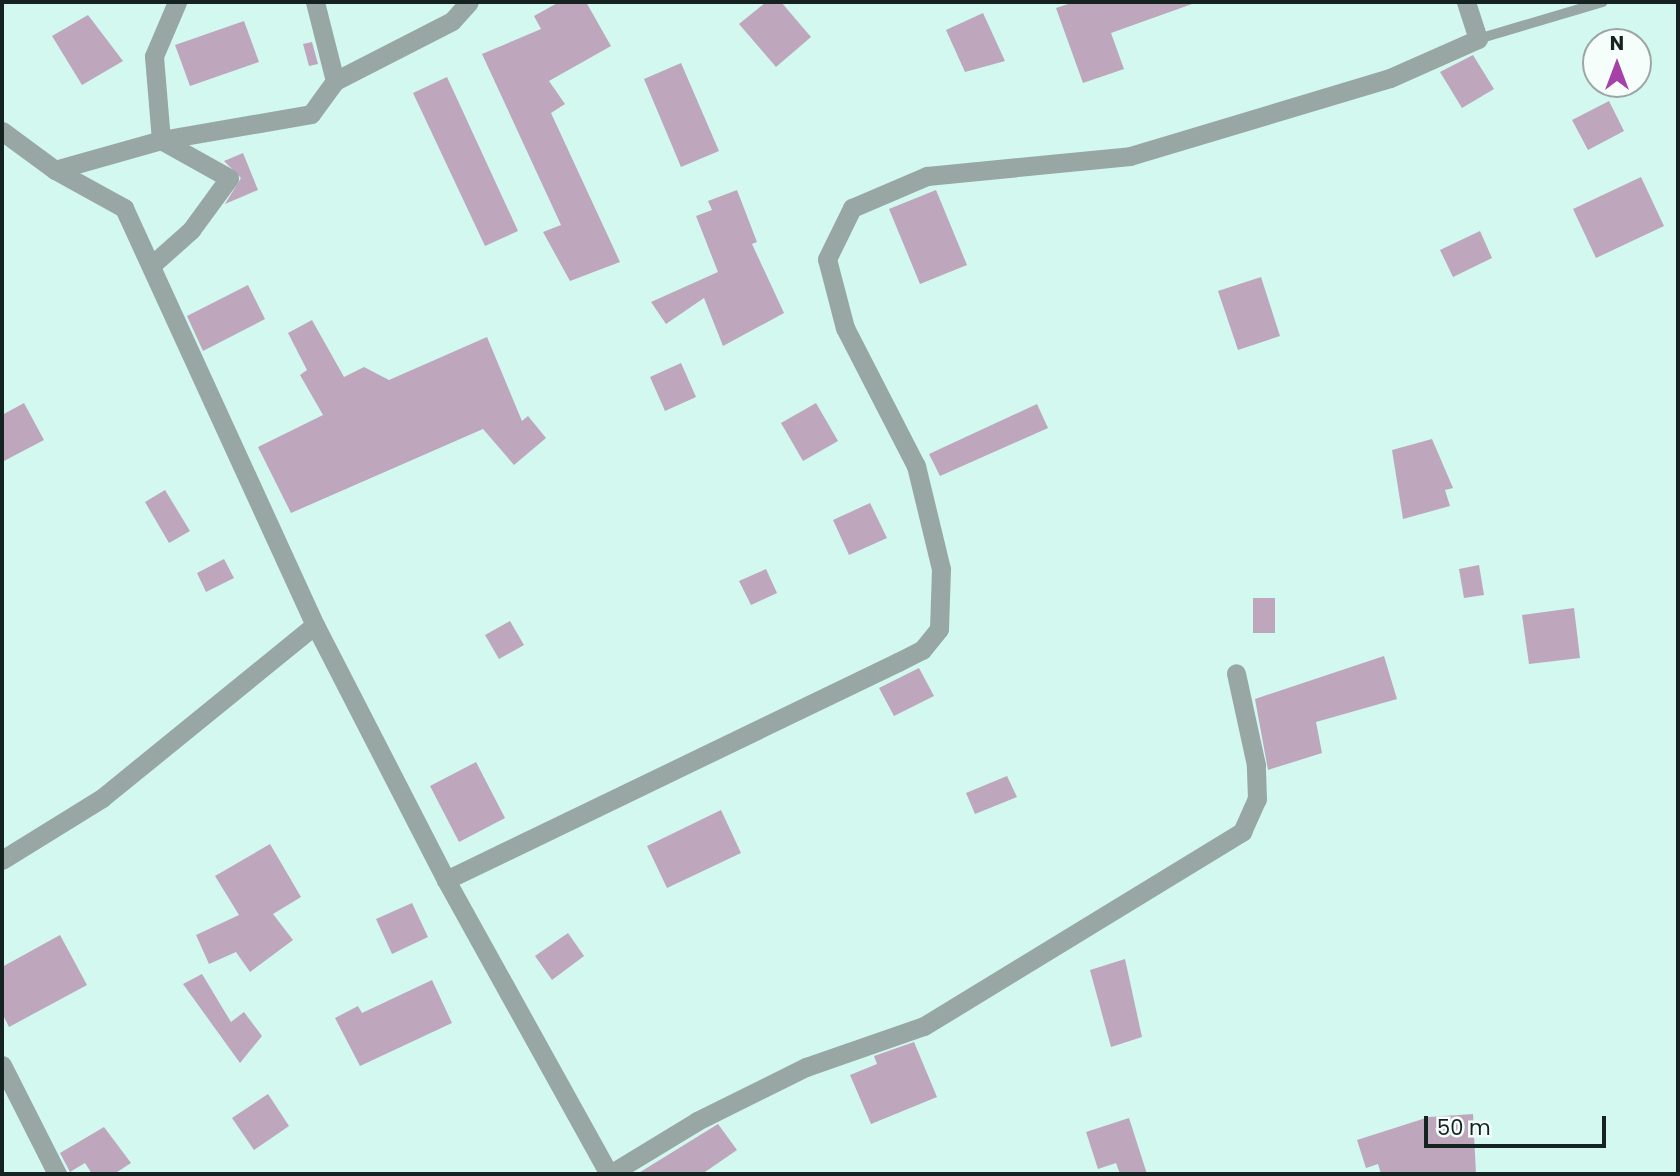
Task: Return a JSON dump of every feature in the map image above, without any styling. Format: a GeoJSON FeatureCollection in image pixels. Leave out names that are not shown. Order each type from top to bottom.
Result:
{"type":"FeatureCollection","features":[{"type":"Feature","properties":{"kind":"street"},"geometry":{"type":"LineString","coordinates":[[160,140],[154,56],[177,2]]}},
{"type":"Feature","properties":{"kind":"street"},"geometry":{"type":"LineString","coordinates":[[315,2],[335,81]]}},
{"type":"Feature","properties":{"kind":"street"},"geometry":{"type":"LineString","coordinates":[[55,170],[160,140],[311,114],[335,81],[452,21],[469,2]]}},
{"type":"Feature","properties":{"kind":"street"},"geometry":{"type":"LineString","coordinates":[[446,880],[922,650],[939,629],[941,569],[916,466],[845,328],[827,258],[852,208],[927,176],[1130,156],[1390,78],[1478,39],[1466,2]]}},
{"type":"Feature","properties":{"kind":"street"},"geometry":{"type":"LineString","coordinates":[[2,131],[55,170],[124,208],[155,263],[315,625],[446,880],[610,1174],[697,1121],[806,1067],[924,1026],[1242,832],[1257,799],[1256,765],[1236,673]]}},
{"type":"Feature","properties":{"kind":"street"},"geometry":{"type":"LineString","coordinates":[[155,263],[191,230],[229,178],[160,140]]}},
{"type":"Feature","properties":{"kind":"street"},"geometry":{"type":"LineString","coordinates":[[2,860],[102,798],[315,625]]}},
{"type":"Feature","properties":{"kind":"street"},"geometry":{"type":"LineString","coordinates":[[2,1065],[57,1174]]}},
{"type":"Feature","properties":{"kind":"lane"},"geometry":{"type":"LineString","coordinates":[[1478,39],[1603,2]]}},
{"type":"Feature","properties":{"kind":"building"},"geometry":{"type":"Polygon","coordinates":[[[559,2],[586,2],[611,46],[549,81],[565,104],[551,113],[620,262],[570,281],[543,232],[561,225],[482,54],[541,29],[534,16],[559,2]]]}},
{"type":"Feature","properties":{"kind":"building"},"geometry":{"type":"Polygon","coordinates":[[[766,2],[781,2],[811,37],[776,67],[739,24],[766,2]]]}},
{"type":"Feature","properties":{"kind":"building"},"geometry":{"type":"Polygon","coordinates":[[[1074,2],[1192,4],[1111,33],[1124,69],[1083,83],[1056,8],[1074,2]]]}},
{"type":"Feature","properties":{"kind":"building"},"geometry":{"type":"Polygon","coordinates":[[[983,13],[1005,61],[965,72],[946,30],[983,13]]]}},
{"type":"Feature","properties":{"kind":"building"},"geometry":{"type":"Polygon","coordinates":[[[88,15],[123,61],[82,85],[52,36],[88,15]]]}},
{"type":"Feature","properties":{"kind":"building"},"geometry":{"type":"Polygon","coordinates":[[[244,21],[259,62],[190,86],[175,45],[244,21]]]}},
{"type":"Feature","properties":{"kind":"building"},"geometry":{"type":"Polygon","coordinates":[[[312,42],[318,64],[309,66],[303,44],[312,42]]]}},
{"type":"Feature","properties":{"kind":"building"},"geometry":{"type":"Polygon","coordinates":[[[1473,55],[1494,89],[1462,108],[1440,72],[1473,55]]]}},
{"type":"Feature","properties":{"kind":"building"},"geometry":{"type":"Polygon","coordinates":[[[681,63],[719,151],[681,167],[644,79],[681,63]]]}},
{"type":"Feature","properties":{"kind":"building"},"geometry":{"type":"Polygon","coordinates":[[[447,77],[518,231],[485,246],[413,93],[447,77]]]}},
{"type":"Feature","properties":{"kind":"building"},"geometry":{"type":"Polygon","coordinates":[[[1609,101],[1624,131],[1588,150],[1572,120],[1609,101]]]}},
{"type":"Feature","properties":{"kind":"building"},"geometry":{"type":"Polygon","coordinates":[[[243,153],[258,190],[225,204],[241,178],[224,161],[243,153]]]}},
{"type":"Feature","properties":{"kind":"building"},"geometry":{"type":"Polygon","coordinates":[[[1641,177],[1664,226],[1596,258],[1573,209],[1641,177]]]}},
{"type":"Feature","properties":{"kind":"building"},"geometry":{"type":"Polygon","coordinates":[[[737,190],[757,242],[752,244],[784,313],[723,346],[704,298],[666,324],[651,302],[718,272],[696,216],[712,210],[708,201],[737,190]]]}},
{"type":"Feature","properties":{"kind":"building"},"geometry":{"type":"Polygon","coordinates":[[[936,190],[967,265],[920,284],[889,209],[936,190]]]}},
{"type":"Feature","properties":{"kind":"building"},"geometry":{"type":"Polygon","coordinates":[[[1480,231],[1492,258],[1453,277],[1440,250],[1480,231]]]}},
{"type":"Feature","properties":{"kind":"building"},"geometry":{"type":"Polygon","coordinates":[[[1261,277],[1280,336],[1238,350],[1218,291],[1261,277]]]}},
{"type":"Feature","properties":{"kind":"building"},"geometry":{"type":"Polygon","coordinates":[[[248,285],[265,319],[203,351],[187,316],[248,285]]]}},
{"type":"Feature","properties":{"kind":"building"},"geometry":{"type":"Polygon","coordinates":[[[312,320],[344,377],[364,367],[389,380],[487,337],[522,421],[528,416],[546,438],[514,465],[483,429],[291,513],[258,447],[323,415],[300,375],[307,370],[288,333],[312,320]]]}},
{"type":"Feature","properties":{"kind":"building"},"geometry":{"type":"Polygon","coordinates":[[[681,363],[696,397],[665,411],[650,377],[681,363]]]}},
{"type":"Feature","properties":{"kind":"building"},"geometry":{"type":"Polygon","coordinates":[[[24,403],[44,440],[2,462],[2,415],[24,403]]]}},
{"type":"Feature","properties":{"kind":"building"},"geometry":{"type":"Polygon","coordinates":[[[816,403],[838,441],[803,461],[781,423],[816,403]]]}},
{"type":"Feature","properties":{"kind":"building"},"geometry":{"type":"Polygon","coordinates":[[[1037,404],[1048,428],[940,476],[929,454],[1037,404]]]}},
{"type":"Feature","properties":{"kind":"building"},"geometry":{"type":"Polygon","coordinates":[[[1432,439],[1453,488],[1445,490],[1450,506],[1403,519],[1392,450],[1432,439]]]}},
{"type":"Feature","properties":{"kind":"building"},"geometry":{"type":"Polygon","coordinates":[[[165,490],[190,531],[169,543],[145,502],[165,490]]]}},
{"type":"Feature","properties":{"kind":"building"},"geometry":{"type":"Polygon","coordinates":[[[870,503],[887,538],[849,555],[833,520],[870,503]]]}},
{"type":"Feature","properties":{"kind":"building"},"geometry":{"type":"Polygon","coordinates":[[[224,559],[234,578],[206,592],[197,573],[224,559]]]}},
{"type":"Feature","properties":{"kind":"building"},"geometry":{"type":"Polygon","coordinates":[[[1479,565],[1484,595],[1464,598],[1459,569],[1479,565]]]}},
{"type":"Feature","properties":{"kind":"building"},"geometry":{"type":"Polygon","coordinates":[[[766,569],[777,593],[751,605],[739,581],[766,569]]]}},
{"type":"Feature","properties":{"kind":"building"},"geometry":{"type":"Polygon","coordinates":[[[1253,598],[1275,598],[1275,633],[1253,633],[1253,598]]]}},
{"type":"Feature","properties":{"kind":"building"},"geometry":{"type":"Polygon","coordinates":[[[1574,608],[1580,658],[1529,664],[1522,615],[1574,608]]]}},
{"type":"Feature","properties":{"kind":"building"},"geometry":{"type":"Polygon","coordinates":[[[510,621],[524,645],[499,659],[485,635],[510,621]]]}},
{"type":"Feature","properties":{"kind":"building"},"geometry":{"type":"Polygon","coordinates":[[[1384,656],[1397,699],[1316,722],[1322,753],[1268,770],[1255,699],[1384,656]]]}},
{"type":"Feature","properties":{"kind":"building"},"geometry":{"type":"Polygon","coordinates":[[[919,668],[934,696],[894,716],[879,688],[919,668]]]}},
{"type":"Feature","properties":{"kind":"building"},"geometry":{"type":"Polygon","coordinates":[[[476,762],[505,818],[459,842],[430,786],[476,762]]]}},
{"type":"Feature","properties":{"kind":"building"},"geometry":{"type":"Polygon","coordinates":[[[1007,776],[1017,797],[975,814],[966,793],[1007,776]]]}},
{"type":"Feature","properties":{"kind":"building"},"geometry":{"type":"Polygon","coordinates":[[[721,810],[741,853],[667,888],[647,846],[721,810]]]}},
{"type":"Feature","properties":{"kind":"building"},"geometry":{"type":"Polygon","coordinates":[[[270,844],[301,897],[273,914],[293,940],[250,972],[236,952],[209,964],[196,935],[239,915],[215,876],[270,844]]]}},
{"type":"Feature","properties":{"kind":"building"},"geometry":{"type":"Polygon","coordinates":[[[412,903],[428,937],[392,954],[376,919],[412,903]]]}},
{"type":"Feature","properties":{"kind":"building"},"geometry":{"type":"Polygon","coordinates":[[[568,933],[584,956],[552,980],[535,956],[568,933]]]}},
{"type":"Feature","properties":{"kind":"building"},"geometry":{"type":"Polygon","coordinates":[[[60,935],[87,985],[9,1027],[2,1013],[2,967],[60,935]]]}},
{"type":"Feature","properties":{"kind":"building"},"geometry":{"type":"Polygon","coordinates":[[[1125,959],[1142,1037],[1111,1047],[1090,970],[1125,959]]]}},
{"type":"Feature","properties":{"kind":"building"},"geometry":{"type":"Polygon","coordinates":[[[202,974],[231,1022],[244,1012],[262,1036],[240,1063],[183,984],[202,974]]]}},
{"type":"Feature","properties":{"kind":"building"},"geometry":{"type":"Polygon","coordinates":[[[432,980],[452,1023],[360,1066],[335,1018],[358,1006],[362,1013],[432,980]]]}},
{"type":"Feature","properties":{"kind":"building"},"geometry":{"type":"Polygon","coordinates":[[[914,1042],[937,1097],[871,1124],[850,1075],[877,1064],[874,1056],[914,1042]]]}},
{"type":"Feature","properties":{"kind":"building"},"geometry":{"type":"Polygon","coordinates":[[[268,1094],[289,1126],[254,1150],[232,1118],[268,1094]]]}},
{"type":"Feature","properties":{"kind":"building"},"geometry":{"type":"Polygon","coordinates":[[[1473,1114],[1476,1174],[1381,1174],[1378,1164],[1366,1168],[1357,1140],[1429,1117],[1473,1114]]]}},
{"type":"Feature","properties":{"kind":"building"},"geometry":{"type":"Polygon","coordinates":[[[1129,1118],[1147,1174],[1120,1174],[1116,1163],[1098,1169],[1086,1132],[1129,1118]]]}},
{"type":"Feature","properties":{"kind":"building"},"geometry":{"type":"Polygon","coordinates":[[[718,1124],[737,1150],[702,1174],[637,1174],[718,1124]]]}},
{"type":"Feature","properties":{"kind":"building"},"geometry":{"type":"Polygon","coordinates":[[[104,1127],[131,1163],[114,1174],[92,1174],[85,1163],[70,1172],[60,1153],[104,1127]]]}}]}
